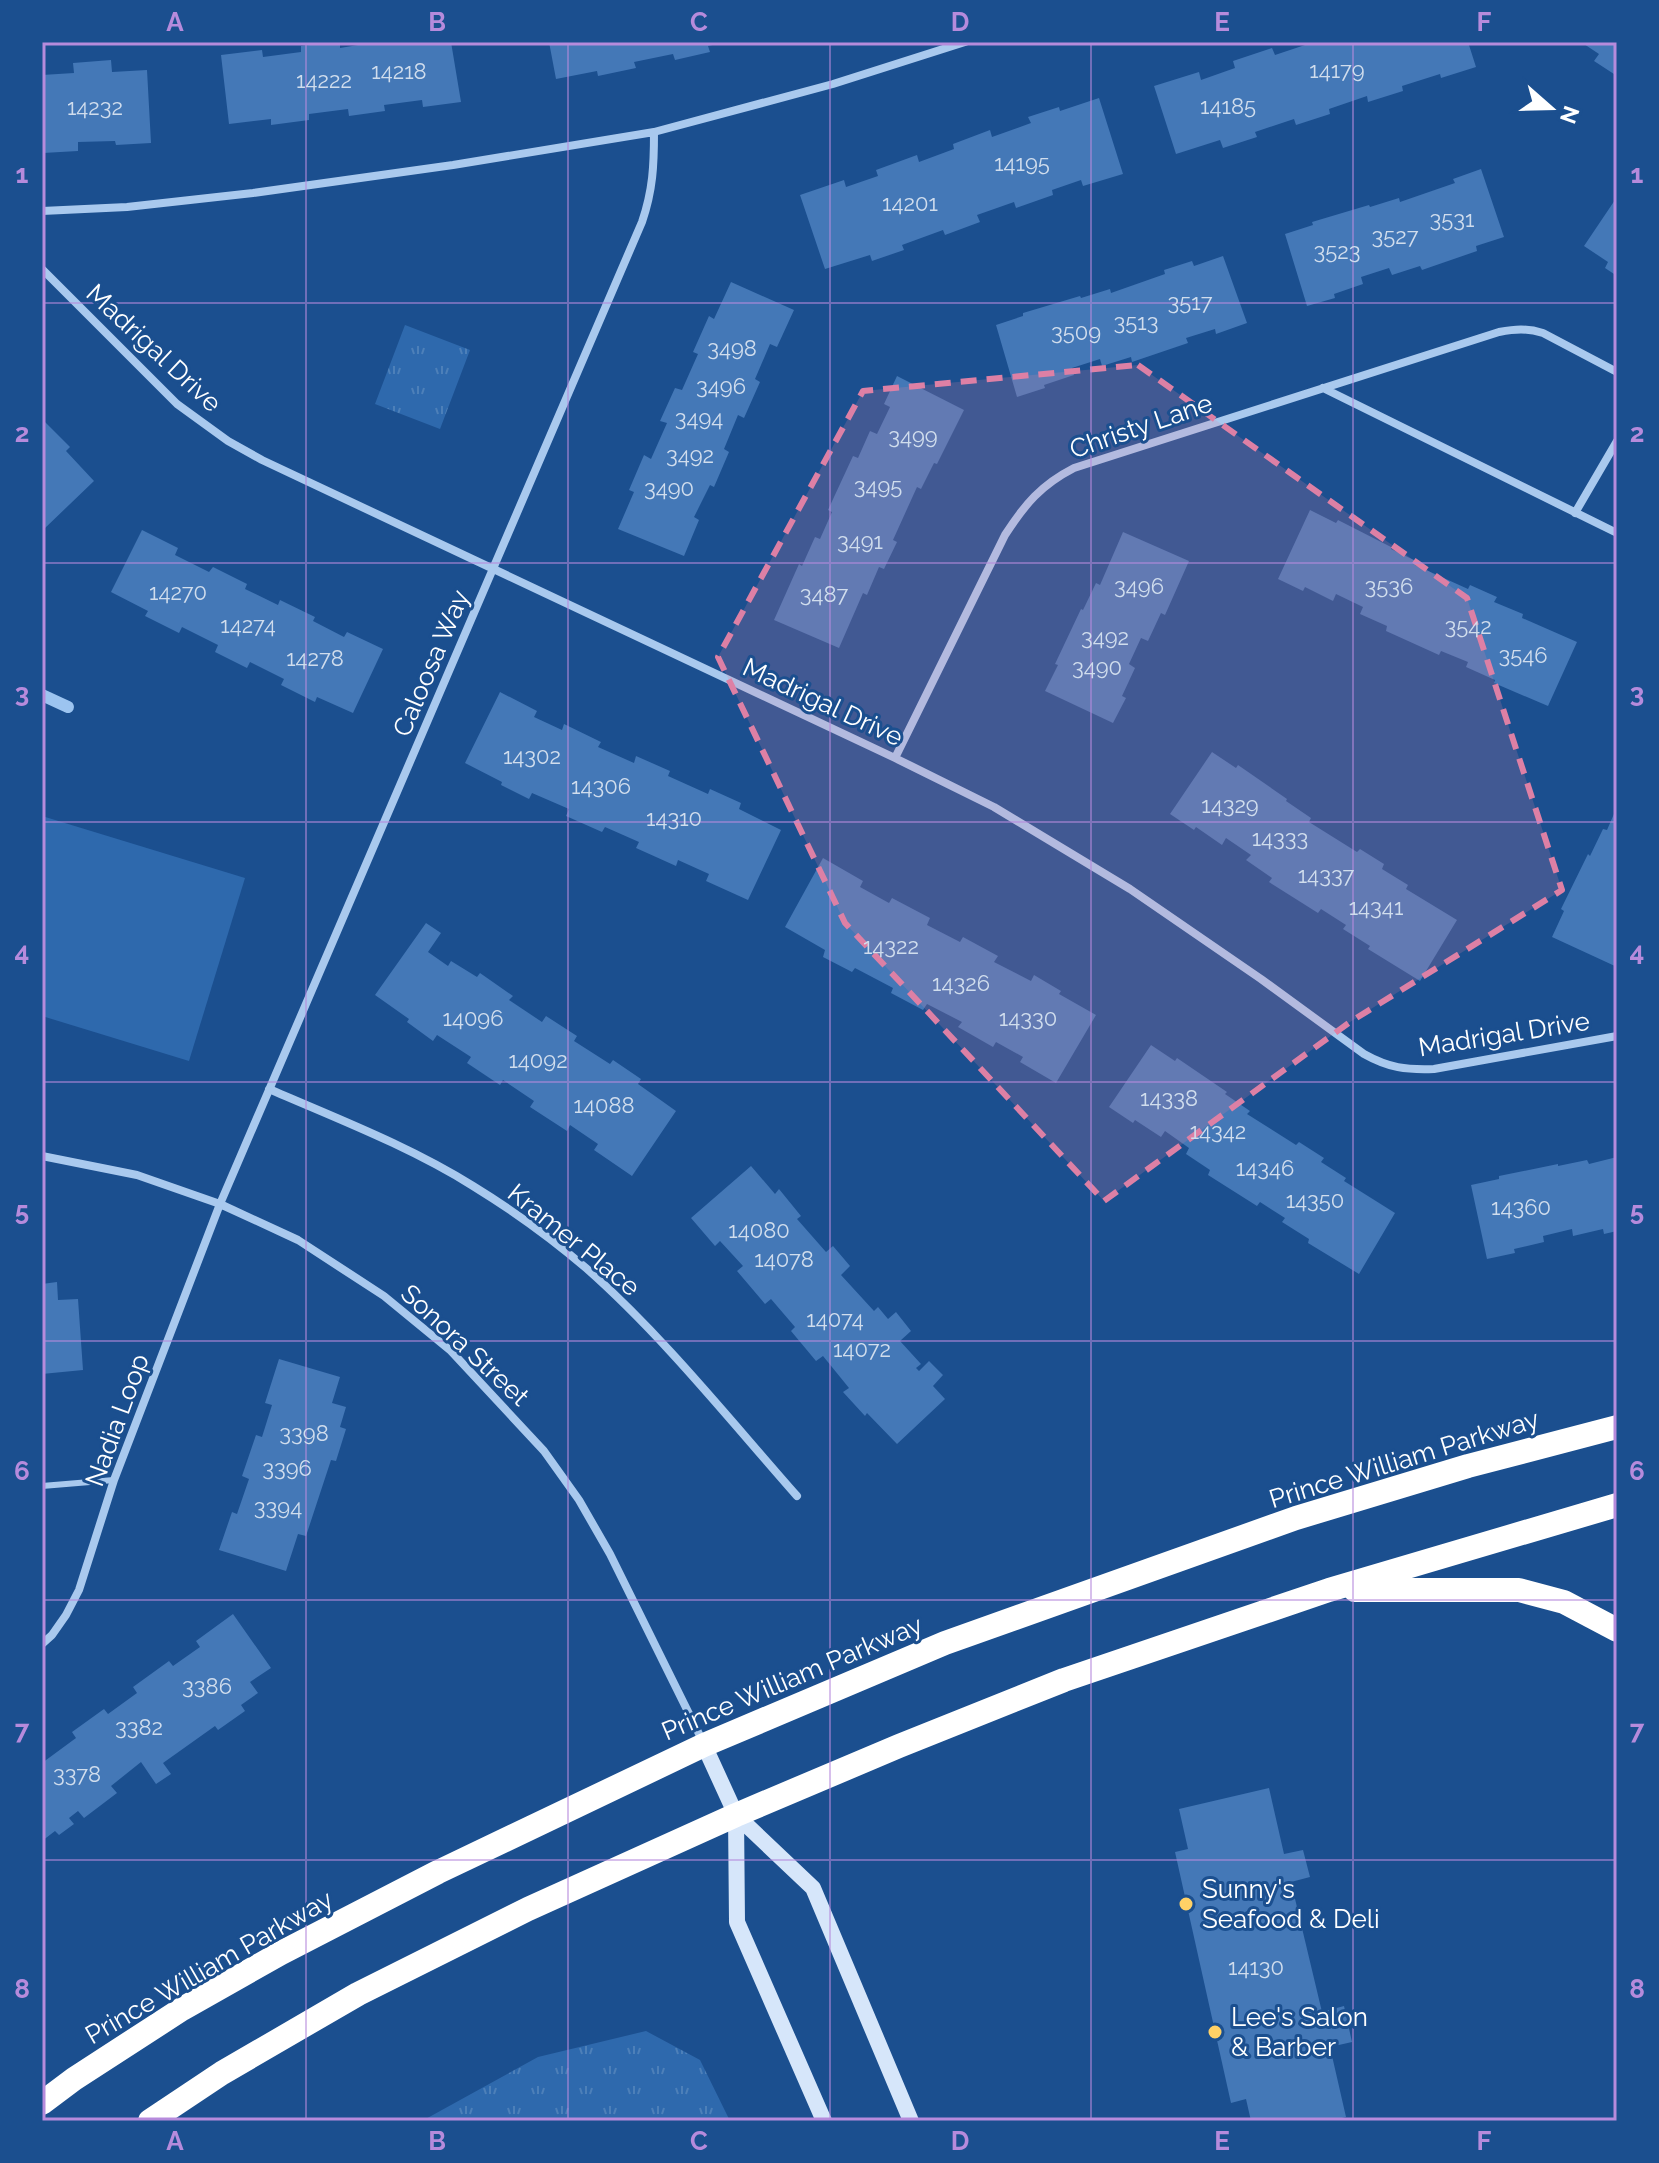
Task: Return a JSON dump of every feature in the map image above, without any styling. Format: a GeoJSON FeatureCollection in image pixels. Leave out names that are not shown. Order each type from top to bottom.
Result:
{"type":"FeatureCollection","features":[{"type":"Feature","properties":{"kind":"highway","name":"Prince William Parkway"},"geometry":{"type":"LineString","coordinates":[[42,2103],[182,2009],[281,1953],[438,1872],[704,1745],[945,1643],[1296,1518],[1468,1466],[1617,1427]]}},
{"type":"Feature","properties":{"kind":"highway"},"geometry":{"type":"LineString","coordinates":[[150,2121],[222,2073],[358,1994],[528,1909],[899,1746],[1064,1680],[1329,1590],[1617,1505]]}},
{"type":"Feature","properties":{"kind":"highway"},"geometry":{"type":"LineString","coordinates":[[1329,1590],[1519,1590],[1564,1602],[1617,1630]]}},
{"type":"Feature","properties":{"kind":"street"},"geometry":{"type":"LineString","coordinates":[[42,211],[127,207],[253,193],[654,132],[833,84],[965,42]]}},
{"type":"Feature","properties":{"kind":"street","name":"Caloosa Way"},"geometry":{"type":"LineString","coordinates":[[220,1204],[642,222],[650,198],[654,132]]}},
{"type":"Feature","properties":{"kind":"street","name":"Madrigal Drive"},"geometry":{"type":"LineString","coordinates":[[42,269],[177,404],[228,441],[262,460],[994,807],[1130,889],[1382,1064],[1407,1070],[1434,1069],[1617,1036]]}},
{"type":"Feature","properties":{"kind":"street","name":"Christy Lane"},"geometry":{"type":"LineString","coordinates":[[895,758],[1005,535],[1037,492],[1055,478],[1100,458],[1499,332],[1530,329],[1543,333],[1617,372]]}},
{"type":"Feature","properties":{"kind":"street"},"geometry":{"type":"LineString","coordinates":[[1322,388],[1617,533]]}},
{"type":"Feature","properties":{"kind":"street"},"geometry":{"type":"LineString","coordinates":[[1575,513],[1617,441]]}},
{"type":"Feature","properties":{"kind":"street","name":"Kramer Place"},"geometry":{"type":"LineString","coordinates":[[269,1089],[428,1160],[473,1186],[586,1268],[685,1369],[797,1496]]}},
{"type":"Feature","properties":{"kind":"street","name":"Sonora Street"},"geometry":{"type":"LineString","coordinates":[[42,1156],[137,1175],[220,1204],[298,1240],[384,1296],[451,1351],[544,1451],[579,1500],[610,1554],[704,1745]]}},
{"type":"Feature","properties":{"kind":"street","name":"Nadia Loop"},"geometry":{"type":"LineString","coordinates":[[42,1644],[66,1615],[79,1590],[114,1480],[220,1204]]}},
{"type":"Feature","properties":{"kind":"street"},"geometry":{"type":"LineString","coordinates":[[704,1745],[736,1815],[813,1888],[911,2121]]}},
{"type":"Feature","properties":{"kind":"street"},"geometry":{"type":"LineString","coordinates":[[736,1815],[737,1922],[824,2121]]}},
{"type":"Feature","properties":{"kind":"lane"},"geometry":{"type":"LineString","coordinates":[[42,1486],[114,1480]]}},
{"type":"Feature","properties":{"kind":"highlighted area"},"geometry":{"type":"Polygon","coordinates":[[[1138,365],[1467,598],[1562,890],[1350,1022],[1104,1201],[845,923],[718,657],[863,391],[1138,365]]]}},
{"type":"Feature","properties":{"kind":"green space"},"geometry":{"type":"Polygon","coordinates":[[[405,325],[470,350],[440,429],[375,404],[405,325]]]}},
{"type":"Feature","properties":{"kind":"green space"},"geometry":{"type":"Polygon","coordinates":[[[42,816],[245,878],[189,1061],[42,1016],[42,816]]]}},
{"type":"Feature","properties":{"kind":"green space"},"geometry":{"type":"Polygon","coordinates":[[[646,2031],[700,2060],[730,2121],[422,2121],[538,2057],[646,2031]]]}},
{"type":"Feature","properties":{"kind":"building"},"geometry":{"type":"Polygon","coordinates":[[[340,42],[340,48],[376,42],[451,42],[461,102],[423,107],[422,100],[384,105],[385,111],[349,116],[348,109],[309,114],[309,120],[271,125],[271,119],[229,124],[221,55],[262,50],[263,57],[301,52],[301,46],[340,42]]]}},
{"type":"Feature","properties":{"kind":"building"},"geometry":{"type":"Polygon","coordinates":[[[549,42],[721,43],[708,46],[710,52],[675,60],[673,54],[634,62],[636,68],[598,76],[597,71],[556,79],[549,42]]]}},
{"type":"Feature","properties":{"kind":"building"},"geometry":{"type":"Polygon","coordinates":[[[1308,42],[1468,42],[1476,67],[1402,86],[1403,91],[1368,102],[1367,96],[1329,109],[1330,114],[1296,125],[1294,119],[1255,132],[1257,137],[1223,148],[1220,140],[1176,154],[1154,86],[1199,72],[1201,80],[1235,68],[1233,61],[1272,48],[1275,55],[1308,42]]]}},
{"type":"Feature","properties":{"kind":"building"},"geometry":{"type":"Polygon","coordinates":[[[1581,42],[1617,42],[1617,76],[1594,61],[1599,54],[1581,42]]]}},
{"type":"Feature","properties":{"kind":"building"},"geometry":{"type":"Polygon","coordinates":[[[111,60],[112,72],[147,70],[151,143],[116,145],[115,141],[78,142],[78,151],[43,153],[42,75],[74,73],[73,63],[111,60]]]}},
{"type":"Feature","properties":{"kind":"building"},"geometry":{"type":"Polygon","coordinates":[[[1099,98],[1123,174],[1083,186],[1081,180],[1052,190],[1053,195],[1016,208],[1014,202],[977,215],[980,222],[945,235],[943,230],[902,245],[904,250],[872,261],[870,255],[825,269],[800,195],[844,180],[846,187],[878,176],[876,170],[917,155],[919,162],[954,149],[953,144],[990,130],[992,137],[1031,123],[1028,117],[1059,107],[1060,111],[1099,98]]]}},
{"type":"Feature","properties":{"kind":"building"},"geometry":{"type":"Polygon","coordinates":[[[1481,169],[1504,237],[1476,246],[1477,251],[1422,270],[1420,266],[1392,275],[1389,268],[1361,277],[1363,284],[1334,294],[1335,298],[1307,306],[1285,234],[1313,225],[1312,222],[1369,205],[1399,198],[1400,202],[1455,183],[1453,179],[1481,169]]]}},
{"type":"Feature","properties":{"kind":"building"},"geometry":{"type":"Polygon","coordinates":[[[1617,197],[1617,276],[1605,268],[1608,262],[1584,246],[1617,197]]]}},
{"type":"Feature","properties":{"kind":"building"},"geometry":{"type":"Polygon","coordinates":[[[1223,256],[1247,323],[1216,334],[1215,329],[1186,338],[1188,343],[1132,362],[1131,357],[1102,366],[1100,359],[1072,368],[1074,375],[1017,397],[996,325],[1023,316],[1023,313],[1080,296],[1110,289],[1111,293],[1192,261],[1194,266],[1223,256]]]}},
{"type":"Feature","properties":{"kind":"building"},"geometry":{"type":"Polygon","coordinates":[[[731,282],[794,310],[777,347],[770,344],[755,379],[760,382],[744,418],[738,415],[724,449],[729,452],[714,487],[710,485],[694,517],[699,520],[684,556],[618,529],[634,492],[629,490],[644,455],[651,459],[667,423],[660,421],[675,388],[682,390],[698,354],[693,352],[709,316],[714,319],[731,282]]]}},
{"type":"Feature","properties":{"kind":"building"},"geometry":{"type":"Polygon","coordinates":[[[897,376],[964,410],[937,464],[934,463],[921,489],[917,487],[893,540],[897,542],[884,569],[879,567],[867,595],[863,593],[839,648],[774,620],[799,564],[802,566],[815,537],[820,539],[832,512],[828,510],[853,456],[858,458],[870,431],[877,434],[890,407],[884,404],[897,376]]]}},
{"type":"Feature","properties":{"kind":"building"},"geometry":{"type":"Polygon","coordinates":[[[42,419],[70,447],[66,451],[94,481],[44,529],[42,526],[42,419]]]}},
{"type":"Feature","properties":{"kind":"building"},"geometry":{"type":"Polygon","coordinates":[[[1310,510],[1336,523],[1338,520],[1391,547],[1418,562],[1415,565],[1468,589],[1470,585],[1497,597],[1494,602],[1523,614],[1522,618],[1577,642],[1548,706],[1494,683],[1495,680],[1466,667],[1468,662],[1441,651],[1439,655],[1386,631],[1387,626],[1360,614],[1363,607],[1336,594],[1333,601],[1305,587],[1303,591],[1278,579],[1310,510]]]}},
{"type":"Feature","properties":{"kind":"building"},"geometry":{"type":"Polygon","coordinates":[[[142,530],[178,548],[175,555],[209,572],[213,567],[247,584],[245,589],[278,605],[280,600],[315,617],[313,621],[344,637],[347,632],[383,649],[353,713],[317,697],[315,702],[281,685],[284,679],[250,662],[247,668],[215,652],[218,645],[182,627],[179,633],[145,616],[148,611],[111,592],[142,530]]]}},
{"type":"Feature","properties":{"kind":"building"},"geometry":{"type":"Polygon","coordinates":[[[1123,532],[1189,561],[1165,615],[1161,613],[1148,641],[1141,638],[1129,664],[1135,668],[1122,696],[1126,698],[1113,723],[1045,691],[1081,609],[1096,583],[1100,585],[1123,532]]]}},
{"type":"Feature","properties":{"kind":"building"},"geometry":{"type":"Polygon","coordinates":[[[500,692],[537,711],[534,717],[562,730],[564,724],[601,742],[598,747],[634,763],[636,756],[670,771],[668,776],[708,794],[710,789],[741,803],[739,809],[781,830],[748,900],[706,881],[709,874],[678,860],[676,866],[636,848],[639,842],[605,827],[602,832],[566,816],[569,809],[532,793],[529,799],[465,763],[500,692]]]}},
{"type":"Feature","properties":{"kind":"building"},"geometry":{"type":"Polygon","coordinates":[[[1212,752],[1236,768],[1238,765],[1287,799],[1311,818],[1309,822],[1357,852],[1360,849],[1384,864],[1382,869],[1408,885],[1406,889],[1457,920],[1420,981],[1368,949],[1370,946],[1343,929],[1346,925],[1321,909],[1318,913],[1269,882],[1272,878],[1246,860],[1251,855],[1226,838],[1222,845],[1170,814],[1212,752]]]}},
{"type":"Feature","properties":{"kind":"building"},"geometry":{"type":"Polygon","coordinates":[[[1617,807],[1617,967],[1552,937],[1564,911],[1561,909],[1588,854],[1590,856],[1603,829],[1607,830],[1617,807]]]}},
{"type":"Feature","properties":{"kind":"building"},"geometry":{"type":"Polygon","coordinates":[[[823,858],[863,881],[860,887],[889,903],[892,898],[930,918],[927,925],[960,942],[963,937],[998,956],[994,962],[1031,981],[1034,975],[1061,991],[1059,994],[1096,1015],[1056,1083],[1020,1062],[1023,1057],[996,1042],[993,1047],[958,1027],[962,1022],[927,1004],[923,1010],[891,993],[893,988],[855,968],[852,972],[823,957],[825,950],[785,927],[823,858]]]}},
{"type":"Feature","properties":{"kind":"building"},"geometry":{"type":"Polygon","coordinates":[[[426,923],[441,933],[428,952],[448,966],[451,961],[477,977],[480,973],[513,996],[509,1000],[542,1022],[546,1016],[577,1036],[574,1041],[610,1064],[613,1060],[641,1079],[638,1084],[676,1111],[632,1176],[594,1150],[598,1144],[570,1125],[567,1131],[530,1107],[534,1101],[503,1080],[500,1085],[467,1063],[471,1057],[437,1035],[433,1041],[375,995],[426,923]]]}},
{"type":"Feature","properties":{"kind":"building"},"geometry":{"type":"Polygon","coordinates":[[[1151,1045],[1175,1061],[1177,1058],[1227,1092],[1225,1094],[1250,1111],[1247,1114],[1296,1145],[1299,1142],[1324,1158],[1321,1162],[1346,1178],[1344,1181],[1395,1213],[1359,1274],[1308,1243],[1309,1239],[1282,1222],[1285,1218],[1260,1202],[1257,1206],[1208,1175],[1210,1170],[1186,1154],[1189,1148],[1165,1131],[1161,1137],[1109,1107],[1151,1045]]]}},
{"type":"Feature","properties":{"kind":"building"},"geometry":{"type":"Polygon","coordinates":[[[1617,1157],[1617,1231],[1604,1234],[1603,1229],[1573,1236],[1572,1229],[1543,1236],[1544,1242],[1514,1249],[1515,1253],[1487,1259],[1471,1185],[1558,1164],[1587,1160],[1589,1164],[1617,1157]]]}},
{"type":"Feature","properties":{"kind":"building"},"geometry":{"type":"Polygon","coordinates":[[[751,1166],[775,1194],[779,1189],[801,1216],[797,1219],[826,1252],[833,1246],[850,1266],[841,1275],[874,1311],[878,1307],[888,1319],[896,1312],[911,1331],[900,1341],[921,1364],[916,1368],[919,1371],[929,1361],[943,1375],[933,1386],[945,1399],[897,1444],[843,1392],[849,1388],[823,1356],[816,1361],[791,1331],[795,1327],[771,1299],[765,1304],[737,1271],[743,1266],[720,1241],[715,1246],[691,1218],[751,1166]]]}},
{"type":"Feature","properties":{"kind":"building"},"geometry":{"type":"Polygon","coordinates":[[[57,1282],[58,1300],[78,1299],[83,1370],[42,1374],[42,1284],[57,1282]]]}},
{"type":"Feature","properties":{"kind":"building"},"geometry":{"type":"Polygon","coordinates":[[[279,1359],[340,1377],[332,1403],[346,1407],[340,1427],[346,1429],[336,1461],[331,1460],[306,1536],[298,1534],[286,1571],[219,1550],[232,1512],[237,1514],[249,1479],[242,1476],[256,1435],[262,1437],[272,1405],[265,1403],[279,1359]]]}},
{"type":"Feature","properties":{"kind":"building"},"geometry":{"type":"Polygon","coordinates":[[[233,1614],[271,1668],[250,1682],[258,1693],[241,1705],[245,1711],[218,1730],[215,1726],[163,1763],[171,1774],[156,1784],[141,1762],[111,1786],[117,1793],[84,1818],[78,1811],[69,1818],[74,1824],[59,1835],[55,1831],[42,1841],[42,1763],[76,1738],[72,1732],[104,1709],[108,1714],[137,1693],[133,1687],[169,1661],[173,1666],[200,1647],[196,1641],[233,1614]]]}},
{"type":"Feature","properties":{"kind":"building"},"geometry":{"type":"Polygon","coordinates":[[[1269,1788],[1284,1854],[1303,1850],[1310,1877],[1291,1882],[1322,2012],[1344,2006],[1352,2042],[1330,2047],[1346,2117],[1330,2121],[1251,2121],[1246,2099],[1231,2103],[1175,1852],[1188,1849],[1179,1809],[1269,1788]]]}},
{"type":"Feature","properties":{"kind":"waterway"},"geometry":{"type":"LineString","coordinates":[[42,695],[68,707]]}},
{"type":"Feature","properties":{"kind":"place","name":"Sunny's Seafood & Deli"},"geometry":{"type":"Point","coordinates":[1186,1904]}},
{"type":"Feature","properties":{"kind":"place","name":"Lee's Salon & Barber"},"geometry":{"type":"Point","coordinates":[1215,2032]}}]}
